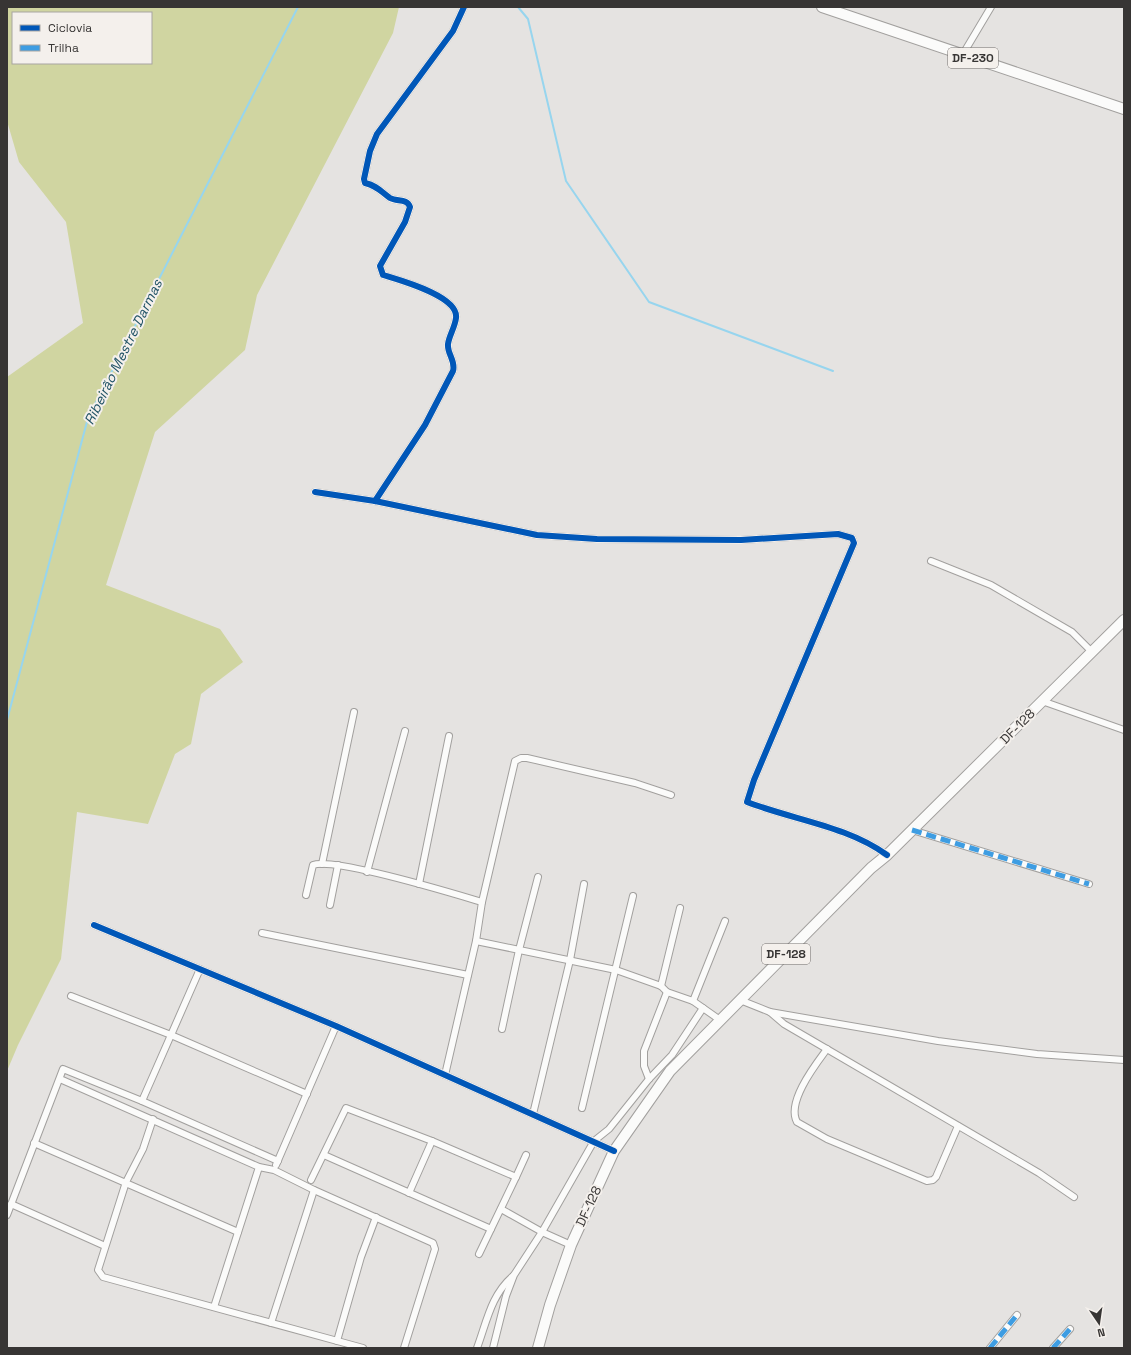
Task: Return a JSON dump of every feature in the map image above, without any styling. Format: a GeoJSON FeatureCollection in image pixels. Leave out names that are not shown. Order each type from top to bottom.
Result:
{"type":"FeatureCollection","features":[{"type":"Feature","properties":{"kind":"main road","name":"DF-230"},"geometry":{"type":"LineString","coordinates":[[822,7],[1124,109]]}},
{"type":"Feature","properties":{"kind":"main road","name":"DF-128"},"geometry":{"type":"LineString","coordinates":[[538,1348],[550,1305],[571,1245],[614,1151],[670,1071],[871,868],[887,855],[1124,620]]}},
{"type":"Feature","properties":{"kind":"street"},"geometry":{"type":"LineString","coordinates":[[375,502],[425,425],[453,371],[455,366],[448,349],[448,343],[457,317],[455,310],[436,294],[383,275],[380,266],[405,222],[410,206],[406,201],[390,198],[379,188],[365,182],[364,179],[370,152],[377,134],[453,31],[464,7]]}},
{"type":"Feature","properties":{"kind":"street"},"geometry":{"type":"LineString","coordinates":[[963,54],[991,7]]}},
{"type":"Feature","properties":{"kind":"street"},"geometry":{"type":"LineString","coordinates":[[315,492],[375,502],[537,535],[597,539],[741,540],[838,534],[852,538],[854,543],[754,780],[748,802],[846,834],[871,844],[887,855]]}},
{"type":"Feature","properties":{"kind":"street"},"geometry":{"type":"LineString","coordinates":[[931,560],[991,585],[1072,632],[1092,652]]}},
{"type":"Feature","properties":{"kind":"street"},"geometry":{"type":"LineString","coordinates":[[1042,701],[1124,730]]}},
{"type":"Feature","properties":{"kind":"street"},"geometry":{"type":"LineString","coordinates":[[322,864],[354,712]]}},
{"type":"Feature","properties":{"kind":"street"},"geometry":{"type":"LineString","coordinates":[[368,872],[405,731]]}},
{"type":"Feature","properties":{"kind":"street"},"geometry":{"type":"LineString","coordinates":[[419,884],[449,736]]}},
{"type":"Feature","properties":{"kind":"street"},"geometry":{"type":"LineString","coordinates":[[445,1075],[476,941],[482,902],[515,761],[521,758],[635,783],[671,795]]}},
{"type":"Feature","properties":{"kind":"street"},"geometry":{"type":"LineString","coordinates":[[912,830],[1089,884]]}},
{"type":"Feature","properties":{"kind":"street"},"geometry":{"type":"LineString","coordinates":[[306,895],[313,865],[322,864],[338,865],[419,884],[482,902]]}},
{"type":"Feature","properties":{"kind":"street"},"geometry":{"type":"LineString","coordinates":[[330,904],[338,865]]}},
{"type":"Feature","properties":{"kind":"street"},"geometry":{"type":"LineString","coordinates":[[502,1029],[519,950],[538,877]]}},
{"type":"Feature","properties":{"kind":"street"},"geometry":{"type":"LineString","coordinates":[[533,1114],[570,960],[584,884]]}},
{"type":"Feature","properties":{"kind":"street"},"geometry":{"type":"LineString","coordinates":[[582,1108],[633,896]]}},
{"type":"Feature","properties":{"kind":"street"},"geometry":{"type":"LineString","coordinates":[[661,986],[680,908]]}},
{"type":"Feature","properties":{"kind":"street"},"geometry":{"type":"LineString","coordinates":[[692,1001],[725,921]]}},
{"type":"Feature","properties":{"kind":"street"},"geometry":{"type":"LineString","coordinates":[[94,926],[336,1026],[614,1151]]}},
{"type":"Feature","properties":{"kind":"street"},"geometry":{"type":"LineString","coordinates":[[262,933],[468,974]]}},
{"type":"Feature","properties":{"kind":"street"},"geometry":{"type":"LineString","coordinates":[[476,941],[616,970],[661,986],[668,992],[692,1001],[720,1020]]}},
{"type":"Feature","properties":{"kind":"street"},"geometry":{"type":"LineString","coordinates":[[142,1101],[200,969]]}},
{"type":"Feature","properties":{"kind":"street"},"geometry":{"type":"LineString","coordinates":[[649,1079],[644,1066],[644,1050],[668,992]]}},
{"type":"Feature","properties":{"kind":"street"},"geometry":{"type":"LineString","coordinates":[[71,996],[171,1035],[306,1094]]}},
{"type":"Feature","properties":{"kind":"street"},"geometry":{"type":"LineString","coordinates":[[740,1000],[770,1012],[938,1041],[1037,1054],[1124,1060]]}},
{"type":"Feature","properties":{"kind":"street"},"geometry":{"type":"LineString","coordinates":[[493,1348],[506,1296],[514,1275],[542,1232],[594,1141],[609,1129],[649,1079],[672,1055],[703,1008]]}},
{"type":"Feature","properties":{"kind":"street"},"geometry":{"type":"LineString","coordinates":[[770,1012],[784,1024],[1039,1173],[1074,1197]]}},
{"type":"Feature","properties":{"kind":"street"},"geometry":{"type":"LineString","coordinates":[[274,1170],[336,1026]]}},
{"type":"Feature","properties":{"kind":"street"},"geometry":{"type":"LineString","coordinates":[[828,1049],[808,1075],[793,1110],[797,1122],[827,1139],[927,1181],[933,1180],[936,1177],[958,1126]]}},
{"type":"Feature","properties":{"kind":"street"},"geometry":{"type":"LineString","coordinates":[[7,1215],[63,1069],[142,1101],[278,1161]]}},
{"type":"Feature","properties":{"kind":"street"},"geometry":{"type":"LineString","coordinates":[[60,1079],[259,1167],[274,1170],[314,1190],[433,1243],[435,1246],[404,1348]]}},
{"type":"Feature","properties":{"kind":"street"},"geometry":{"type":"LineString","coordinates":[[311,1180],[346,1108],[432,1141],[516,1178]]}},
{"type":"Feature","properties":{"kind":"street"},"geometry":{"type":"LineString","coordinates":[[153,1119],[143,1149],[126,1182],[105,1246],[98,1270],[103,1277],[363,1348]]}},
{"type":"Feature","properties":{"kind":"street"},"geometry":{"type":"LineString","coordinates":[[409,1193],[432,1141]]}},
{"type":"Feature","properties":{"kind":"street"},"geometry":{"type":"LineString","coordinates":[[34,1143],[238,1232]]}},
{"type":"Feature","properties":{"kind":"street"},"geometry":{"type":"LineString","coordinates":[[480,1254],[526,1154]]}},
{"type":"Feature","properties":{"kind":"street"},"geometry":{"type":"LineString","coordinates":[[324,1155],[491,1229]]}},
{"type":"Feature","properties":{"kind":"street"},"geometry":{"type":"LineString","coordinates":[[214,1308],[259,1167]]}},
{"type":"Feature","properties":{"kind":"street"},"geometry":{"type":"LineString","coordinates":[[272,1323],[314,1190]]}},
{"type":"Feature","properties":{"kind":"street"},"geometry":{"type":"LineString","coordinates":[[11,1204],[105,1246]]}},
{"type":"Feature","properties":{"kind":"street"},"geometry":{"type":"LineString","coordinates":[[501,1209],[542,1232],[571,1245]]}},
{"type":"Feature","properties":{"kind":"street"},"geometry":{"type":"LineString","coordinates":[[337,1341],[361,1257],[376,1217]]}},
{"type":"Feature","properties":{"kind":"street"},"geometry":{"type":"LineString","coordinates":[[477,1348],[496,1295],[503,1285],[514,1275]]}},
{"type":"Feature","properties":{"kind":"street"},"geometry":{"type":"LineString","coordinates":[[990,1348],[1017,1315]]}},
{"type":"Feature","properties":{"kind":"street"},"geometry":{"type":"LineString","coordinates":[[1053,1348],[1070,1329]]}},
{"type":"Feature","properties":{"kind":"green space"},"geometry":{"type":"Polygon","coordinates":[[[7,7],[399,7],[393,33],[257,295],[245,350],[155,432],[106,585],[220,629],[243,662],[201,694],[191,744],[175,754],[148,824],[77,812],[61,959],[18,1045],[7,1071],[7,377],[83,323],[66,222],[19,162],[7,121],[7,7]]]}},
{"type":"Feature","properties":{"kind":"waterway","name":"Ribeirão Mestre Darmas"},"geometry":{"type":"LineString","coordinates":[[7,720],[88,418],[298,7]]}},
{"type":"Feature","properties":{"kind":"waterway"},"geometry":{"type":"LineString","coordinates":[[518,7],[528,19],[566,181],[649,302],[833,371]]}},
{"type":"Feature","properties":{"kind":"marked path"},"geometry":{"type":"LineString","coordinates":[[912,830],[1089,884]]}},
{"type":"Feature","properties":{"kind":"marked path"},"geometry":{"type":"LineString","coordinates":[[990,1348],[1017,1315]]}},
{"type":"Feature","properties":{"kind":"marked path"},"geometry":{"type":"LineString","coordinates":[[1053,1348],[1070,1329]]}},
{"type":"Feature","properties":{"kind":"cycle path"},"geometry":{"type":"LineString","coordinates":[[375,501],[425,425],[453,371],[454,367],[448,344],[456,318],[454,310],[448,303],[438,296],[414,285],[383,275],[380,266],[405,222],[410,207],[407,202],[390,198],[376,187],[365,183],[364,179],[370,151],[377,134],[453,31],[464,7]]}},
{"type":"Feature","properties":{"kind":"cycle path"},"geometry":{"type":"LineString","coordinates":[[315,492],[375,501],[537,535],[597,539],[741,540],[838,534],[852,538],[854,543],[754,780],[747,802],[838,830],[871,845],[887,855]]}},
{"type":"Feature","properties":{"kind":"cycle path"},"geometry":{"type":"LineString","coordinates":[[94,925],[336,1026],[614,1151]]}}]}
